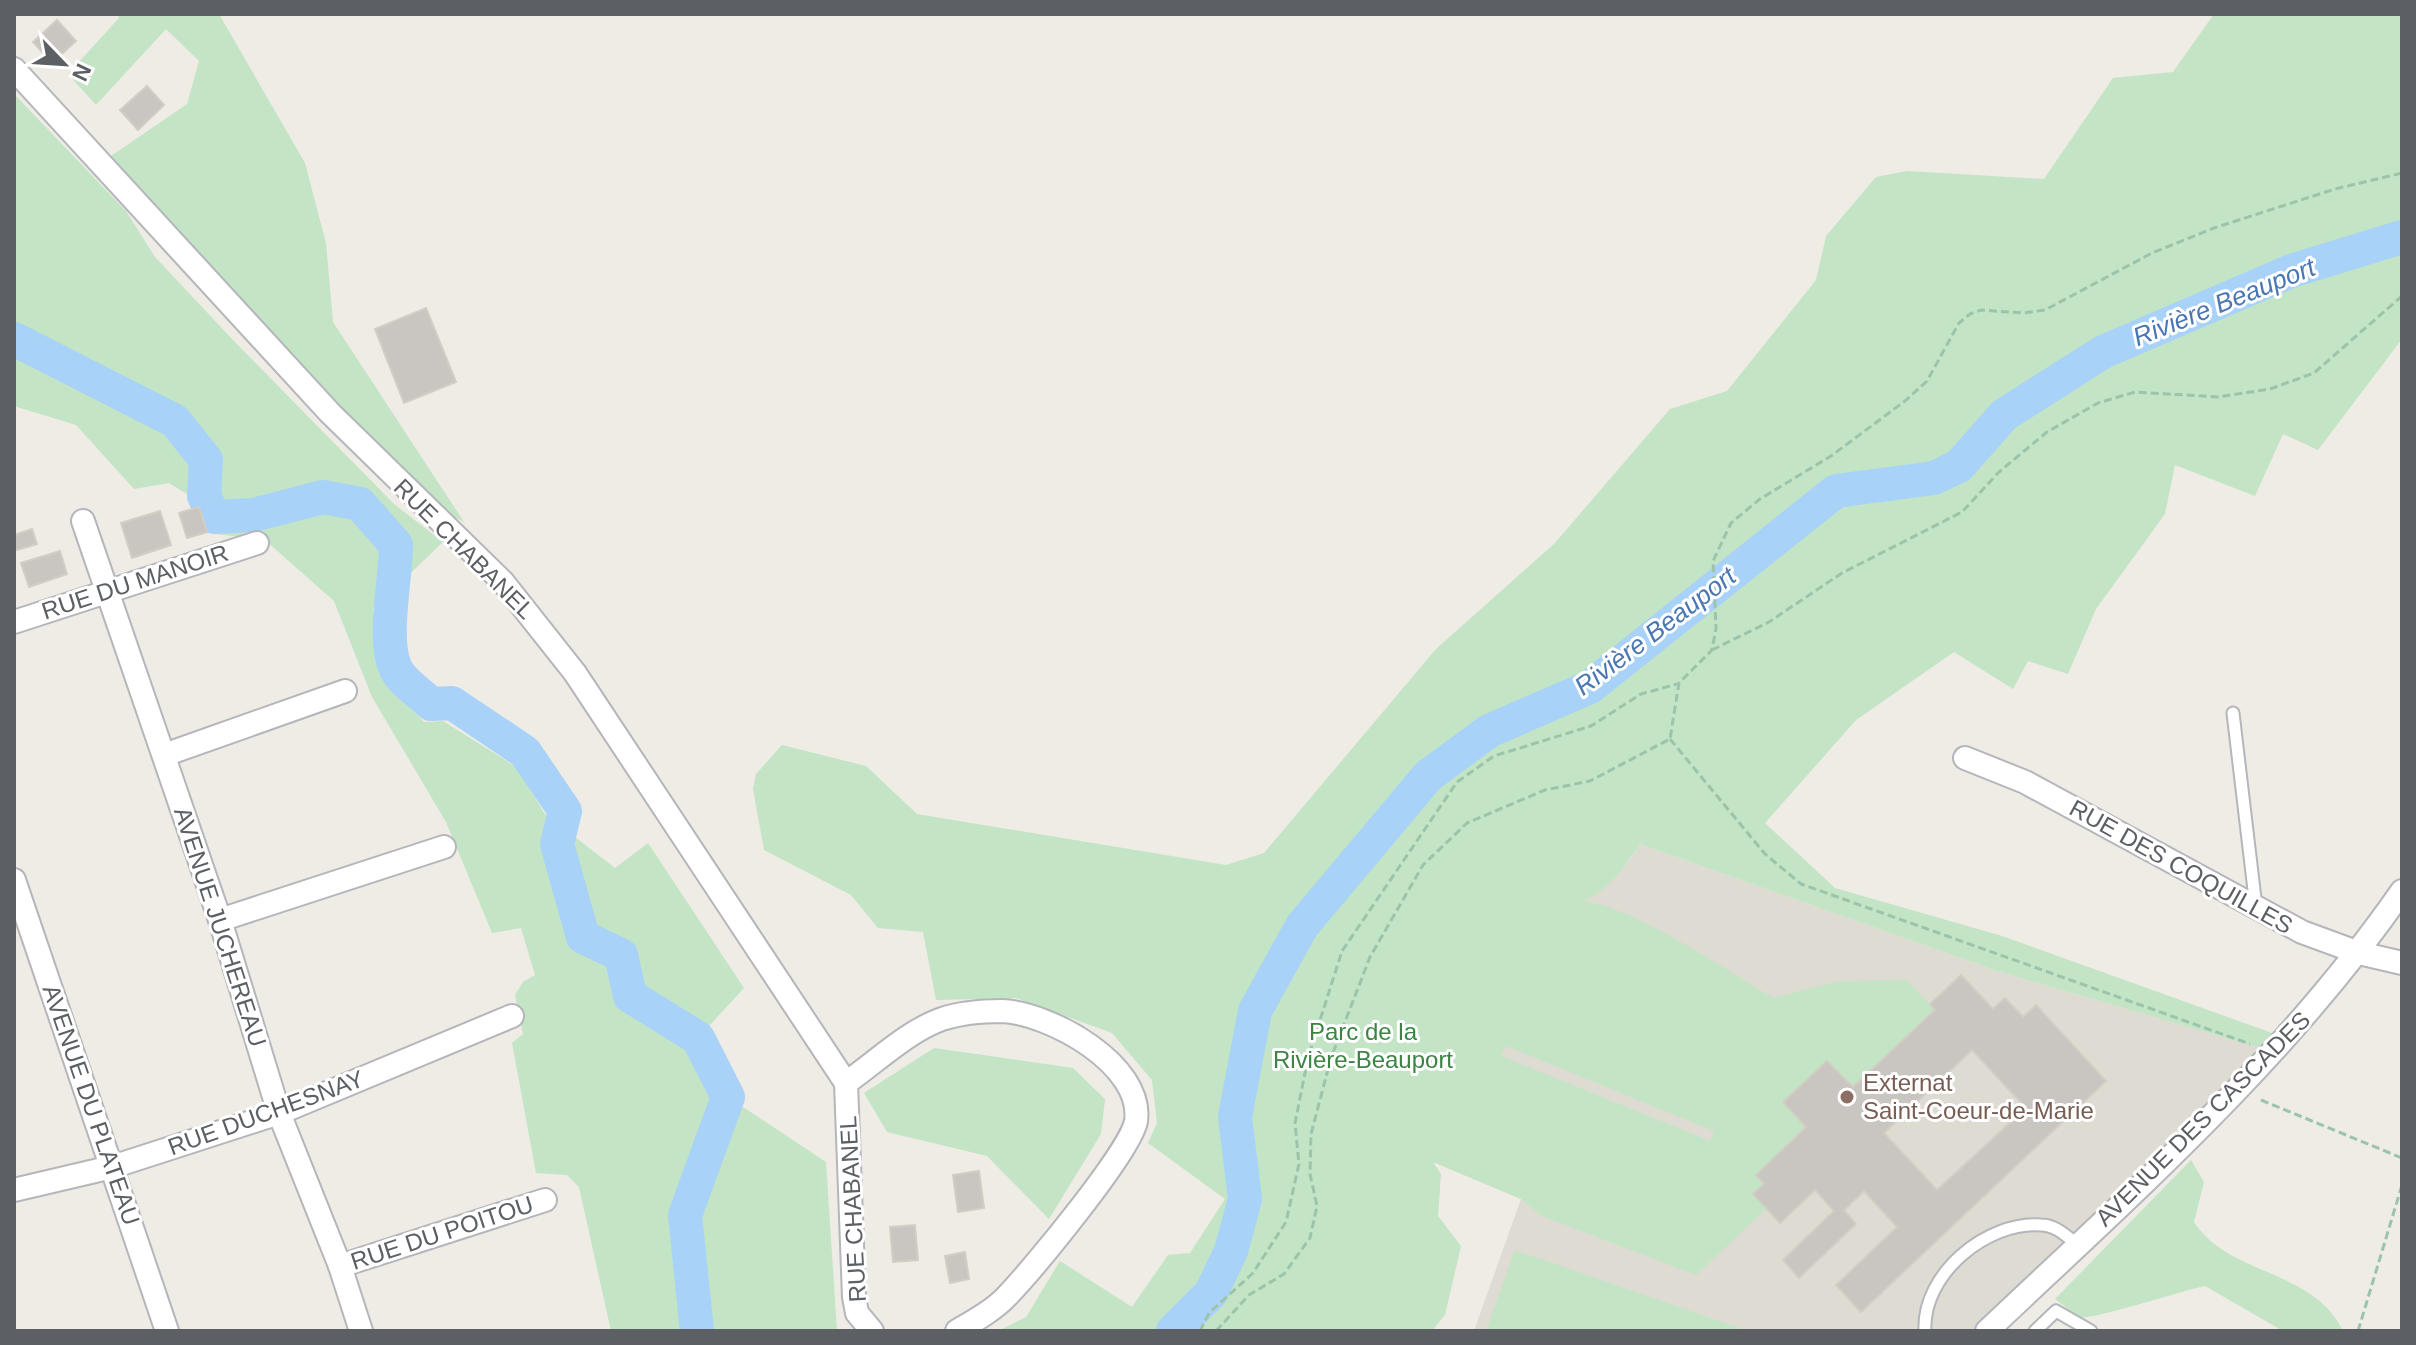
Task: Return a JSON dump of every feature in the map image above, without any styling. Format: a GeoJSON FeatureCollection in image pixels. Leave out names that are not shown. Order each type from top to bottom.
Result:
{"type":"FeatureCollection","features":[{"type":"Feature","properties":{"kind":"street","name":"RUE CHABANEL"},"geometry":{"type":"LineString","coordinates":[[14,69],[330,413],[503,582],[575,673],[846,1083],[854,1297],[857,1313],[872,1331]]}},
{"type":"Feature","properties":{"kind":"street","name":"AVENUE JUCHEREAU"},"geometry":{"type":"LineString","coordinates":[[83,521],[220,920],[279,1113],[340,1266],[361,1331]]}},
{"type":"Feature","properties":{"kind":"street","name":"RUE DU MANOIR"},"geometry":{"type":"LineString","coordinates":[[14,622],[257,543]]}},
{"type":"Feature","properties":{"kind":"street"},"geometry":{"type":"LineString","coordinates":[[164,755],[345,691]]}},
{"type":"Feature","properties":{"kind":"street","name":"RUE DES COQUILLES"},"geometry":{"type":"LineString","coordinates":[[1965,758],[2025,782],[2302,932],[2359,953],[2402,963]]}},
{"type":"Feature","properties":{"kind":"street"},"geometry":{"type":"LineString","coordinates":[[220,920],[444,847]]}},
{"type":"Feature","properties":{"kind":"street","name":"AVENUE DU PLATEAU"},"geometry":{"type":"LineString","coordinates":[[14,880],[167,1331]]}},
{"type":"Feature","properties":{"kind":"street","name":"AVENUE DES CASCADES"},"geometry":{"type":"LineString","coordinates":[[1987,1331],[2188,1141],[2274,1052],[2359,953],[2402,891]]}},
{"type":"Feature","properties":{"kind":"street","name":"RUE CHABANEL"},"geometry":{"type":"LineString","coordinates":[[846,1083],[942,1019],[1005,1011],[1056,1027],[1094,1049],[1123,1073],[1135,1097],[1136,1123],[1085,1201],[1005,1298],[957,1331]]}},
{"type":"Feature","properties":{"kind":"street","name":"RUE DUCHESNAY"},"geometry":{"type":"LineString","coordinates":[[14,1190],[112,1167],[279,1113],[512,1016]]}},
{"type":"Feature","properties":{"kind":"street","name":"RUE DU POITOU"},"geometry":{"type":"LineString","coordinates":[[340,1266],[545,1200]]}},
{"type":"Feature","properties":{"kind":"lane"},"geometry":{"type":"LineString","coordinates":[[2233,713],[2257,908]]}},
{"type":"Feature","properties":{"kind":"lane"},"geometry":{"type":"LineString","coordinates":[[1925,1331],[1932,1295],[1962,1254],[1981,1241],[2003,1231],[2041,1224],[2057,1229],[2078,1245]]}},
{"type":"Feature","properties":{"kind":"lane"},"geometry":{"type":"LineString","coordinates":[[2035,1331],[2056,1311],[2091,1331]]}},
{"type":"Feature","properties":{"kind":"path"},"geometry":{"type":"LineString","coordinates":[[1712,650],[1716,618],[1713,561],[1731,523],[1760,499],[1831,456],[1905,401],[1936,368],[1959,323],[1970,314],[1981,310],[2045,310],[2152,253],[2214,228],[2335,189],[2402,173]]}},
{"type":"Feature","properties":{"kind":"path"},"geometry":{"type":"LineString","coordinates":[[1200,1331],[1209,1313],[1253,1273],[1286,1222],[1299,1164],[1295,1123],[1308,1058],[1342,951],[1457,782],[1494,756],[1591,726],[1641,694],[1679,683],[1712,650],[1769,622],[1842,573],[1962,512],[1999,472],[2047,432],[2098,403],[2135,392],[2218,397],[2270,389],[2314,373],[2402,296]]}},
{"type":"Feature","properties":{"kind":"path"},"geometry":{"type":"LineString","coordinates":[[1679,683],[1670,739],[1765,854],[1801,884],[2274,1052]]}},
{"type":"Feature","properties":{"kind":"path"},"geometry":{"type":"LineString","coordinates":[[1216,1331],[1249,1295],[1284,1274],[1310,1238],[1317,1206],[1310,1174],[1311,1134],[1344,1015],[1370,957],[1423,865],[1467,823],[1545,790],[1590,781],[1670,739]]}},
{"type":"Feature","properties":{"kind":"path"},"geometry":{"type":"LineString","coordinates":[[2261,1100],[2402,1158]]}},
{"type":"Feature","properties":{"kind":"path"},"geometry":{"type":"LineString","coordinates":[[2358,1331],[2402,1185]]}},
{"type":"Feature","properties":{"kind":"shaded area","name":"Externat Saint-Coeur-de-Marie"},"geometry":{"type":"Polygon","coordinates":[[[1640,844],[2000,972],[2274,1052],[1987,1331],[1474,1331],[1521,1199],[1431,1161],[1516,940],[1629,861],[1640,844]]]}},
{"type":"Feature","properties":{"kind":"green space"},"geometry":{"type":"Polygon","coordinates":[[[117,14],[219,14],[305,163],[326,243],[333,322],[464,522],[406,491],[178,251],[111,156],[187,104],[199,61],[166,29],[96,105],[68,74],[119,18],[117,14]]]}},
{"type":"Feature","properties":{"kind":"green space","name":"Parc de la Rivière-Beauport"},"geometry":{"type":"Polygon","coordinates":[[[2214,14],[2402,14],[2402,339],[2318,450],[2283,434],[2255,496],[2175,465],[2165,514],[2096,609],[2068,674],[2028,661],[2013,689],[1954,652],[1856,720],[1765,823],[1835,888],[2002,936],[2286,1038],[2274,1052],[2000,972],[1640,844],[1607,885],[1582,901],[1603,905],[1653,927],[1774,998],[1838,981],[1907,980],[1935,1010],[1853,1087],[1827,1061],[1783,1102],[1806,1127],[1756,1175],[1764,1184],[1753,1194],[1767,1208],[1696,1275],[1542,1216],[1521,1199],[1433,1162],[1441,1174],[1438,1216],[1461,1246],[1445,1315],[1432,1331],[998,1331],[1026,1317],[1060,1261],[1132,1307],[1168,1255],[1190,1253],[1225,1199],[1148,1143],[1157,1123],[1152,1080],[1112,1033],[1016,998],[936,1000],[923,932],[878,928],[851,895],[764,850],[753,789],[756,774],[782,745],[866,766],[917,814],[1226,865],[1264,853],[1436,649],[1555,543],[1670,409],[1727,391],[1816,280],[1826,236],[1876,177],[1907,171],[2044,179],[2113,78],[2173,72],[2214,14]],[[1506,1046],[1501,1056],[1710,1141],[1714,1131],[1506,1046]]]}},
{"type":"Feature","properties":{"kind":"green space"},"geometry":{"type":"Polygon","coordinates":[[[14,94],[126,211],[155,257],[233,340],[394,504],[443,542],[373,609],[380,673],[424,722],[443,721],[518,768],[544,813],[615,868],[648,843],[744,988],[698,1038],[728,1097],[826,1162],[837,1331],[611,1331],[579,1187],[567,1175],[536,1173],[512,1043],[523,1034],[515,995],[523,982],[535,975],[521,928],[492,933],[446,822],[372,697],[334,601],[265,540],[216,534],[200,502],[169,483],[134,489],[76,425],[14,406],[14,94]]]}},
{"type":"Feature","properties":{"kind":"green space"},"geometry":{"type":"Polygon","coordinates":[[[934,1048],[1073,1068],[1105,1099],[1101,1134],[1049,1219],[987,1156],[887,1132],[864,1093],[934,1048]]]}},
{"type":"Feature","properties":{"kind":"green space"},"geometry":{"type":"Polygon","coordinates":[[[2191,1160],[2204,1182],[2194,1222],[2209,1240],[2228,1253],[2312,1295],[2330,1311],[2343,1331],[2283,1331],[2205,1286],[2089,1317],[2078,1316],[2055,1299],[2191,1160]]]}},
{"type":"Feature","properties":{"kind":"green space"},"geometry":{"type":"Polygon","coordinates":[[[1515,1250],[1748,1331],[1486,1331],[1515,1250]]]}},
{"type":"Feature","properties":{"kind":"building"},"geometry":{"type":"Polygon","coordinates":[[[57,20],[76,41],[52,63],[33,42],[57,20]]]}},
{"type":"Feature","properties":{"kind":"building"},"geometry":{"type":"Polygon","coordinates":[[[147,86],[164,105],[138,130],[120,110],[147,86]]]}},
{"type":"Feature","properties":{"kind":"building"},"geometry":{"type":"Polygon","coordinates":[[[426,308],[456,382],[404,403],[375,329],[426,308]]]}},
{"type":"Feature","properties":{"kind":"building"},"geometry":{"type":"Polygon","coordinates":[[[199,507],[207,532],[187,538],[179,513],[199,507]]]}},
{"type":"Feature","properties":{"kind":"building"},"geometry":{"type":"Polygon","coordinates":[[[160,511],[171,545],[132,558],[121,523],[160,511]]]}},
{"type":"Feature","properties":{"kind":"building"},"geometry":{"type":"Polygon","coordinates":[[[32,529],[37,544],[14,551],[14,535],[32,529]]]}},
{"type":"Feature","properties":{"kind":"building"},"geometry":{"type":"Polygon","coordinates":[[[60,551],[67,574],[29,587],[21,563],[60,551]]]}},
{"type":"Feature","properties":{"kind":"building"},"geometry":{"type":"Polygon","coordinates":[[[1961,975],[1993,1009],[2005,998],[2023,1017],[2036,1005],[2106,1081],[1861,1312],[1836,1285],[1897,1227],[1864,1191],[1844,1210],[1856,1224],[1799,1278],[1783,1260],[1834,1211],[1815,1190],[1780,1223],[1753,1194],[1764,1184],[1756,1175],[1806,1127],[1783,1102],[1827,1061],[1853,1087],[1935,1010],[1930,1004],[1961,975]],[[1972,1050],[1884,1133],[1937,1190],[2026,1108],[1972,1050]]]}},
{"type":"Feature","properties":{"kind":"building"},"geometry":{"type":"Polygon","coordinates":[[[979,1171],[984,1208],[958,1212],[953,1175],[979,1171]]]}},
{"type":"Feature","properties":{"kind":"building"},"geometry":{"type":"Polygon","coordinates":[[[915,1225],[918,1260],[893,1262],[890,1227],[915,1225]]]}},
{"type":"Feature","properties":{"kind":"building"},"geometry":{"type":"Polygon","coordinates":[[[965,1252],[969,1279],[950,1283],[945,1256],[965,1252]]]}},
{"type":"Feature","properties":{"kind":"waterway","name":"Rivière Beauport"},"geometry":{"type":"LineString","coordinates":[[1173,1331],[1211,1293],[1231,1251],[1245,1199],[1235,1117],[1255,1011],[1302,926],[1428,776],[1489,731],[1590,687],[1836,491],[1934,478],[1959,466],[2004,415],[2103,352],[2291,271],[2402,237]]}},
{"type":"Feature","properties":{"kind":"waterway","name":"Rivière Beauport"},"geometry":{"type":"LineString","coordinates":[[14,339],[175,421],[206,460],[204,496],[214,517],[253,515],[323,497],[360,504],[396,545],[390,642],[399,674],[431,704],[452,703],[525,752],[565,811],[557,844],[583,937],[621,955],[630,996],[698,1038],[728,1097],[685,1215],[697,1331]]}},
{"type":"Feature","properties":{"kind":"place","name":"Externat Saint-Coeur-de-Marie"},"geometry":{"type":"Point","coordinates":[1847,1097]}}]}
